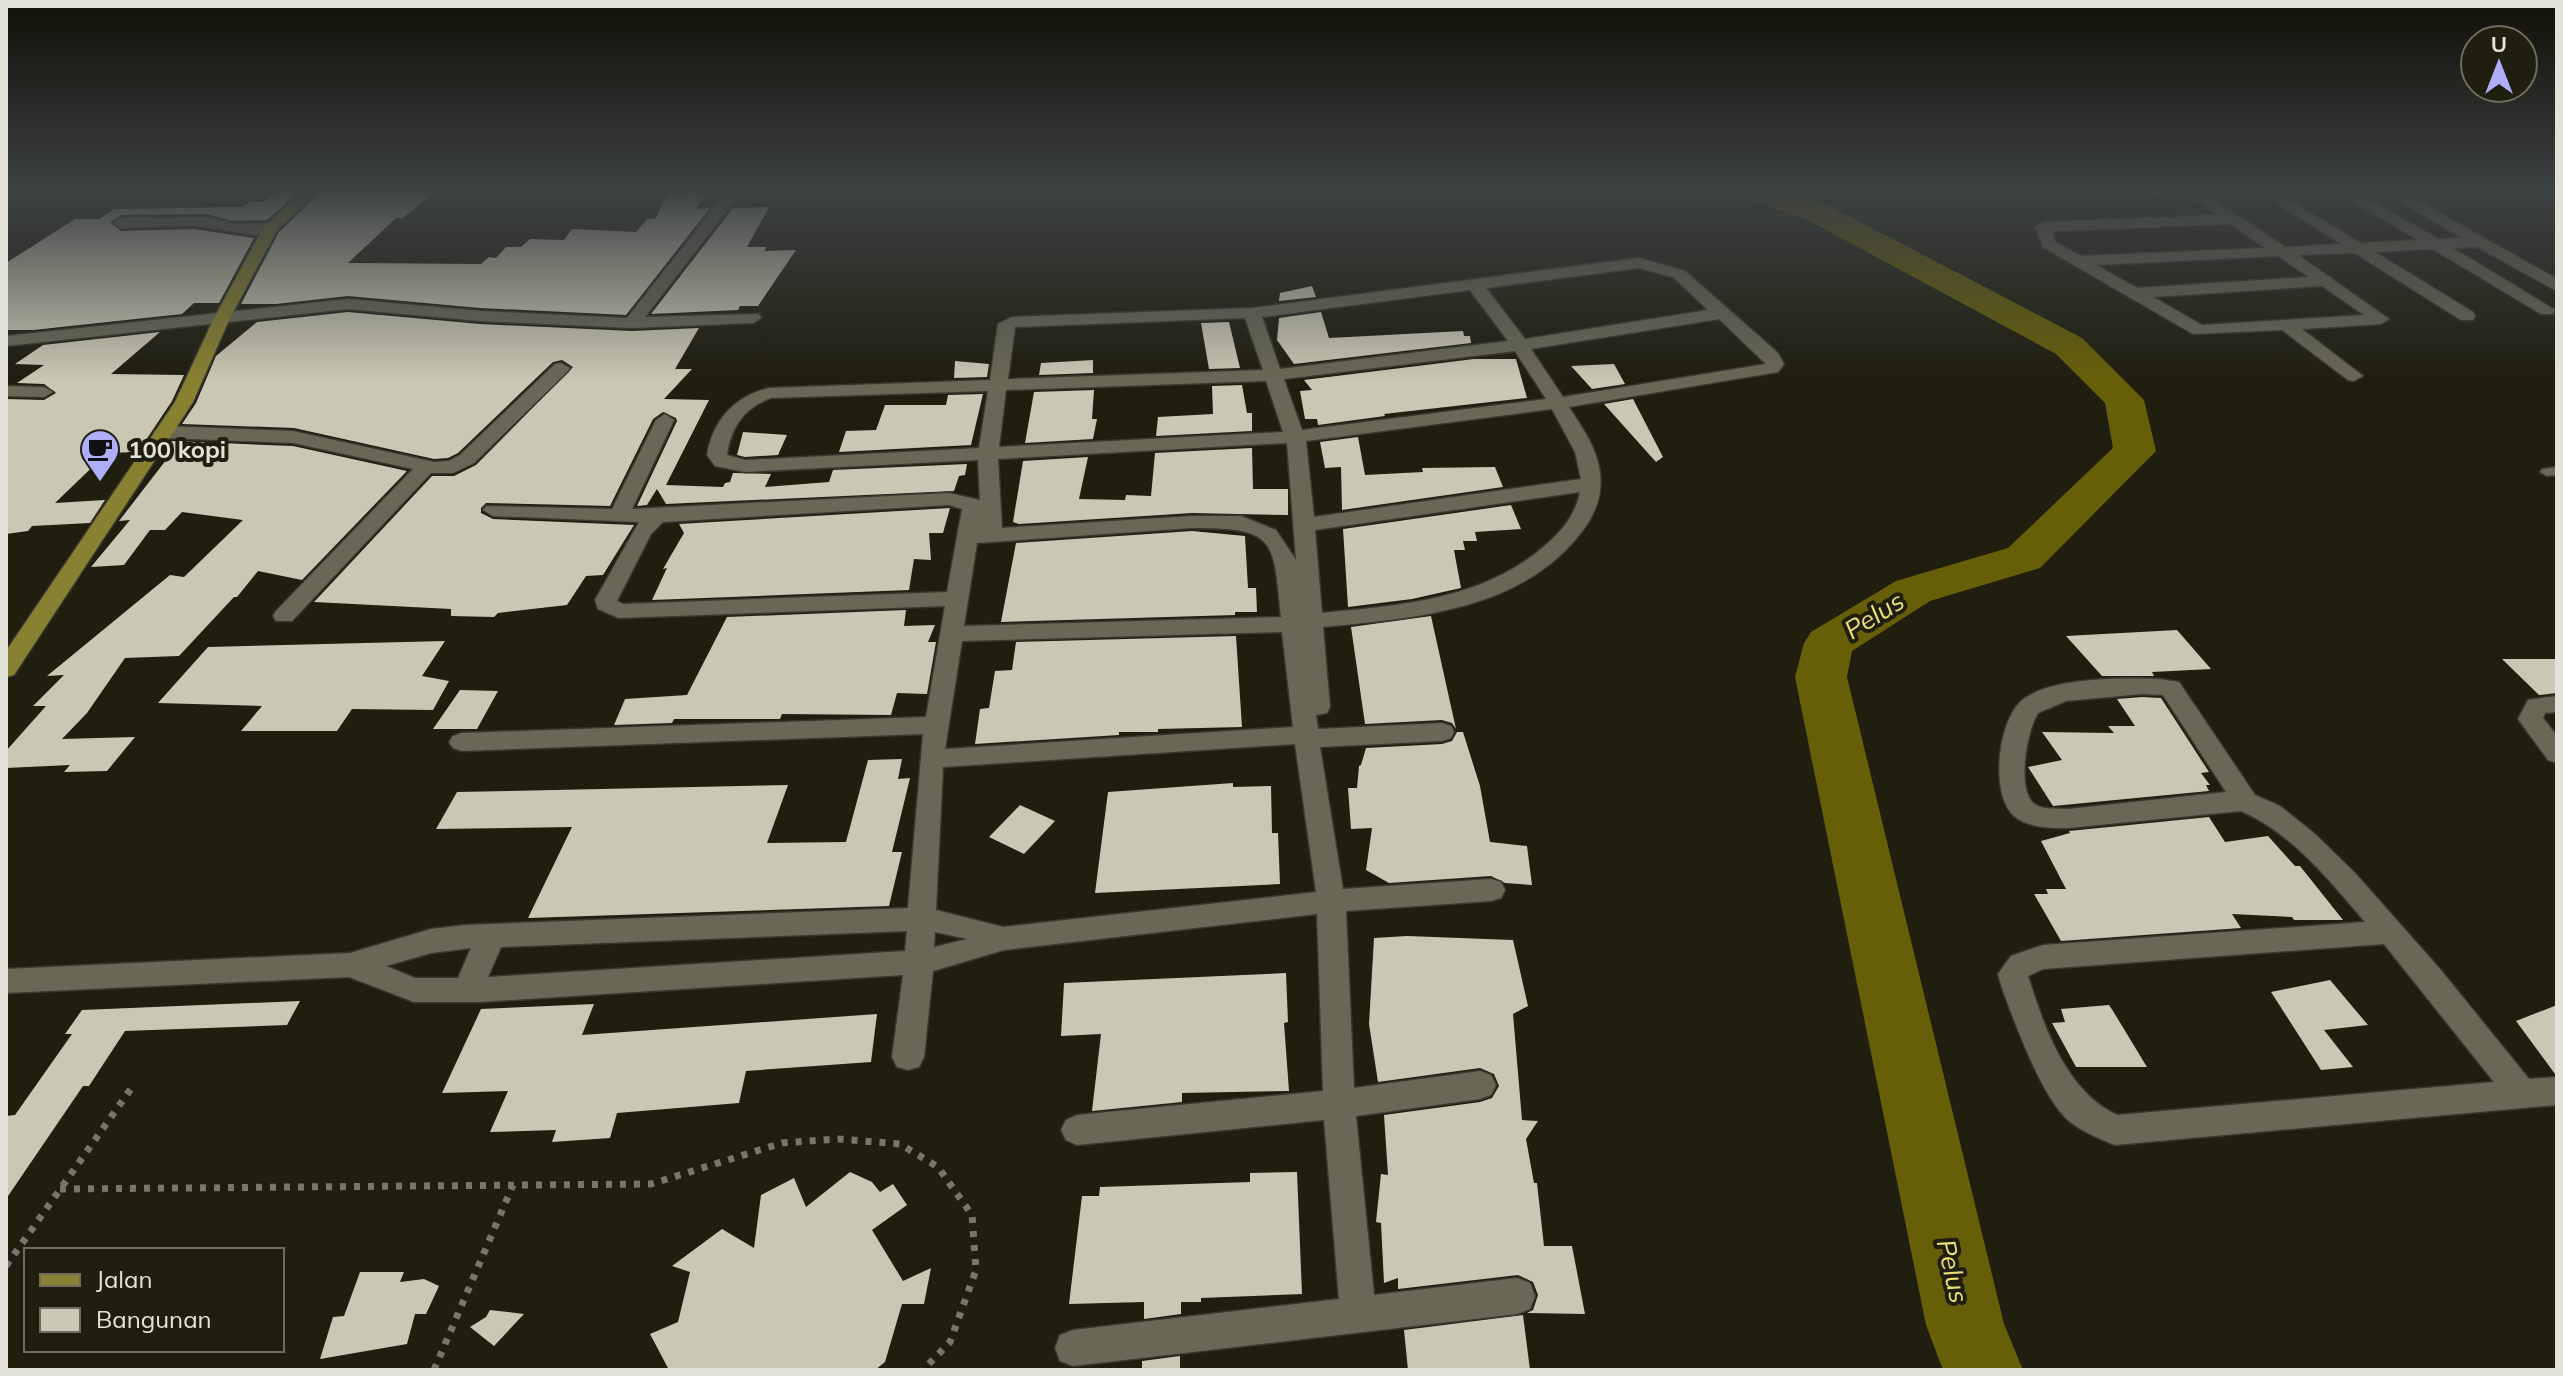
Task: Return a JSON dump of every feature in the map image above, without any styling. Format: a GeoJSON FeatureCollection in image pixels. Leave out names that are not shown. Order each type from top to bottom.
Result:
{"type":"FeatureCollection","features":[{"type":"Feature","properties":{"kind":"main road"},"geometry":{"type":"LineString","coordinates":[[6,669],[192,386],[222,318],[257,253]]}},
{"type":"Feature","properties":{"kind":"street"},"geometry":{"type":"LineString","coordinates":[[632,323],[686,253]]}},
{"type":"Feature","properties":{"kind":"street"},"geometry":{"type":"LineString","coordinates":[[2064,253],[2199,330],[2381,319],[2287,253]]}},
{"type":"Feature","properties":{"kind":"street"},"geometry":{"type":"LineString","coordinates":[[2078,261],[2222,253]]}},
{"type":"Feature","properties":{"kind":"street"},"geometry":{"type":"LineString","coordinates":[[2367,253],[2467,316]]}},
{"type":"Feature","properties":{"kind":"street"},"geometry":{"type":"LineString","coordinates":[[2451,253],[2547,310]]}},
{"type":"Feature","properties":{"kind":"street"},"geometry":{"type":"LineString","coordinates":[[2502,253],[2557,286]]}},
{"type":"Feature","properties":{"kind":"street"},"geometry":{"type":"LineString","coordinates":[[992,535],[988,454],[1007,324],[1012,322],[1252,313],[1639,263],[1679,274],[1720,313]]}},
{"type":"Feature","properties":{"kind":"street"},"geometry":{"type":"LineString","coordinates":[[2134,293],[2326,281]]}},
{"type":"Feature","properties":{"kind":"street"},"geometry":{"type":"LineString","coordinates":[[951,634],[1302,623],[1446,605],[1487,592],[1547,559],[1579,524],[1592,496],[1589,462],[1522,345],[1475,285]]}},
{"type":"Feature","properties":{"kind":"street"},"geometry":{"type":"LineString","coordinates":[[6,341],[348,304],[480,316],[632,323],[753,318]]}},
{"type":"Feature","properties":{"kind":"street"},"geometry":{"type":"LineString","coordinates":[[1252,313],[1299,450],[1305,525],[1302,623],[1331,901],[1339,1104],[1358,1314]]}},
{"type":"Feature","properties":{"kind":"street"},"geometry":{"type":"LineString","coordinates":[[1720,313],[1727,315],[1772,357],[1775,364],[1772,368],[1557,403],[1295,437],[745,466],[722,462],[717,455],[727,423],[741,405],[751,398],[769,393],[1274,375],[1522,345],[1720,313]]}},
{"type":"Feature","properties":{"kind":"street"},"geometry":{"type":"LineString","coordinates":[[2286,325],[2354,376]]}},
{"type":"Feature","properties":{"kind":"street"},"geometry":{"type":"LineString","coordinates":[[164,432],[293,437],[427,466],[458,466],[561,368]]}},
{"type":"Feature","properties":{"kind":"street"},"geometry":{"type":"LineString","coordinates":[[6,391],[44,392]]}},
{"type":"Feature","properties":{"kind":"street"},"geometry":{"type":"LineString","coordinates":[[619,515],[665,420]]}},
{"type":"Feature","properties":{"kind":"street"},"geometry":{"type":"LineString","coordinates":[[284,616],[427,466]]}},
{"type":"Feature","properties":{"kind":"street"},"geometry":{"type":"LineString","coordinates":[[1305,525],[1591,484]]}},
{"type":"Feature","properties":{"kind":"street"},"geometry":{"type":"LineString","coordinates":[[493,510],[657,516],[971,502],[931,759],[919,962],[908,1057]]}},
{"type":"Feature","properties":{"kind":"street"},"geometry":{"type":"LineString","coordinates":[[657,516],[642,531],[606,600],[610,608],[640,611],[956,599]]}},
{"type":"Feature","properties":{"kind":"street"},"geometry":{"type":"LineString","coordinates":[[966,537],[1192,522],[1241,522],[1269,534],[1285,555],[1302,623]]}},
{"type":"Feature","properties":{"kind":"street"},"geometry":{"type":"LineString","coordinates":[[2245,801],[2171,688],[2107,688],[2051,698],[2033,705],[2022,720],[2011,784],[2013,797],[2028,813],[2045,819],[2069,819],[2245,801],[2274,812],[2311,844],[2390,932],[2520,1092]]}},
{"type":"Feature","properties":{"kind":"street"},"geometry":{"type":"LineString","coordinates":[[2557,704],[2537,706],[2530,719],[2557,754]]}},
{"type":"Feature","properties":{"kind":"street"},"geometry":{"type":"LineString","coordinates":[[462,742],[936,725]]}},
{"type":"Feature","properties":{"kind":"street"},"geometry":{"type":"LineString","coordinates":[[931,759],[1313,736],[1442,732]]}},
{"type":"Feature","properties":{"kind":"street"},"geometry":{"type":"LineString","coordinates":[[350,965],[414,990],[468,990],[919,962],[1003,939],[1331,901],[1491,890]]}},
{"type":"Feature","properties":{"kind":"street"},"geometry":{"type":"LineString","coordinates":[[6,981],[350,965],[431,941],[491,936],[922,919],[954,924],[1003,939]]}},
{"type":"Feature","properties":{"kind":"street"},"geometry":{"type":"LineString","coordinates":[[2390,932],[2043,957],[2021,964],[2013,974],[2021,1004],[2077,1109],[2115,1130],[2557,1091]]}},
{"type":"Feature","properties":{"kind":"street"},"geometry":{"type":"LineString","coordinates":[[468,990],[491,936]]}},
{"type":"Feature","properties":{"kind":"street"},"geometry":{"type":"LineString","coordinates":[[1077,1130],[1339,1104],[1480,1085]]}},
{"type":"Feature","properties":{"kind":"street"},"geometry":{"type":"LineString","coordinates":[[1073,1348],[1517,1296]]}},
{"type":"Feature","properties":{"kind":"path"},"geometry":{"type":"LineString","coordinates":[[6,1266],[135,1083]]}},
{"type":"Feature","properties":{"kind":"path"},"geometry":{"type":"LineString","coordinates":[[60,1189],[651,1184],[782,1143],[838,1139],[900,1144],[938,1167],[972,1215],[976,1270],[950,1342],[923,1370]]}},
{"type":"Feature","properties":{"kind":"path"},"geometry":{"type":"LineString","coordinates":[[434,1370],[513,1185]]}},
{"type":"Feature","properties":{"kind":"building"},"geometry":{"type":"Polygon","coordinates":[[[21,253],[246,253],[219,303],[194,303],[182,314],[33,330],[6,330],[6,263],[21,253]]]}},
{"type":"Feature","properties":{"kind":"building"},"geometry":{"type":"Polygon","coordinates":[[[268,253],[358,253],[348,263],[481,264],[500,253],[675,253],[626,315],[480,308],[348,296],[276,304],[241,304],[268,253]]]}},
{"type":"Feature","properties":{"kind":"building"},"geometry":{"type":"Polygon","coordinates":[[[698,253],[794,253],[758,306],[740,306],[738,310],[651,314],[698,253]]]}},
{"type":"Feature","properties":{"kind":"building"},"geometry":{"type":"Polygon","coordinates":[[[1312,286],[1316,297],[1279,301],[1280,293],[1312,286]]]}},
{"type":"Feature","properties":{"kind":"building"},"geometry":{"type":"Polygon","coordinates":[[[348,312],[480,324],[632,331],[699,328],[675,369],[692,369],[664,399],[709,400],[666,485],[723,487],[730,482],[733,473],[771,474],[765,487],[829,482],[833,470],[967,464],[965,475],[959,476],[954,491],[666,504],[657,489],[647,505],[637,506],[677,421],[663,412],[653,419],[610,506],[486,503],[481,508],[481,513],[493,519],[634,525],[603,575],[586,576],[567,605],[498,613],[494,617],[451,616],[451,609],[314,602],[432,476],[454,476],[476,465],[573,367],[562,360],[553,362],[458,453],[448,458],[434,459],[294,428],[182,424],[196,403],[216,356],[257,322],[348,312]]]}},
{"type":"Feature","properties":{"kind":"building"},"geometry":{"type":"Polygon","coordinates":[[[1321,312],[1329,338],[1463,331],[1464,336],[1470,336],[1471,343],[1294,364],[1277,340],[1279,318],[1321,312]]]}},
{"type":"Feature","properties":{"kind":"building"},"geometry":{"type":"Polygon","coordinates":[[[1229,322],[1240,368],[1209,369],[1201,323],[1229,322]]]}},
{"type":"Feature","properties":{"kind":"building"},"geometry":{"type":"Polygon","coordinates":[[[160,332],[111,374],[184,375],[172,401],[138,452],[107,453],[55,503],[105,500],[90,523],[32,526],[28,531],[6,534],[6,399],[44,400],[56,393],[44,384],[17,383],[44,365],[15,364],[43,345],[160,332]]]}},
{"type":"Feature","properties":{"kind":"building"},"geometry":{"type":"Polygon","coordinates":[[[1474,359],[1516,359],[1527,398],[1384,414],[1318,425],[1317,419],[1305,419],[1300,391],[1312,390],[1304,380],[1474,359]]]}},
{"type":"Feature","properties":{"kind":"building"},"geometry":{"type":"Polygon","coordinates":[[[1093,360],[1093,373],[1039,375],[1041,363],[1093,360]]]}},
{"type":"Feature","properties":{"kind":"building"},"geometry":{"type":"Polygon","coordinates":[[[955,361],[989,364],[987,377],[954,378],[955,361]]]}},
{"type":"Feature","properties":{"kind":"building"},"geometry":{"type":"Polygon","coordinates":[[[1614,364],[1625,384],[1592,389],[1571,366],[1614,364]]]}},
{"type":"Feature","properties":{"kind":"building"},"geometry":{"type":"Polygon","coordinates":[[[1242,385],[1247,413],[1252,413],[1252,431],[1156,436],[1158,417],[1213,414],[1212,386],[1242,385]]]}},
{"type":"Feature","properties":{"kind":"building"},"geometry":{"type":"Polygon","coordinates":[[[1094,390],[1092,419],[1097,419],[1093,439],[1025,443],[1034,392],[1094,390]]]}},
{"type":"Feature","properties":{"kind":"building"},"geometry":{"type":"Polygon","coordinates":[[[983,394],[971,445],[839,452],[846,431],[876,430],[885,405],[946,405],[948,395],[983,394]]]}},
{"type":"Feature","properties":{"kind":"building"},"geometry":{"type":"Polygon","coordinates":[[[1633,399],[1663,457],[1656,462],[1604,404],[1633,399]]]}},
{"type":"Feature","properties":{"kind":"building"},"geometry":{"type":"Polygon","coordinates":[[[743,432],[787,435],[778,455],[745,457],[737,455],[743,432]]]}},
{"type":"Feature","properties":{"kind":"building"},"geometry":{"type":"Polygon","coordinates":[[[1358,437],[1365,475],[1423,472],[1422,468],[1495,467],[1503,487],[1342,510],[1341,467],[1325,468],[1320,442],[1358,437]]]}},
{"type":"Feature","properties":{"kind":"building"},"geometry":{"type":"Polygon","coordinates":[[[171,441],[293,446],[407,471],[302,580],[258,571],[179,656],[125,658],[87,713],[62,739],[135,737],[107,771],[64,772],[70,765],[6,768],[6,751],[46,706],[33,706],[64,675],[47,676],[170,575],[184,577],[243,520],[182,512],[165,530],[150,530],[124,565],[91,567],[130,520],[119,521],[173,451],[165,451],[171,441]]]}},
{"type":"Feature","properties":{"kind":"building"},"geometry":{"type":"Polygon","coordinates":[[[1252,448],[1253,489],[1288,489],[1288,515],[1192,513],[1013,522],[1023,461],[1088,457],[1079,499],[1125,500],[1126,495],[1151,496],[1155,453],[1252,448]]]}},
{"type":"Feature","properties":{"kind":"building"},"geometry":{"type":"Polygon","coordinates":[[[1511,505],[1521,529],[1475,532],[1477,541],[1463,541],[1465,550],[1454,550],[1461,588],[1412,599],[1348,607],[1343,529],[1511,505]]]}},
{"type":"Feature","properties":{"kind":"building"},"geometry":{"type":"Polygon","coordinates":[[[950,508],[943,533],[929,533],[931,560],[914,559],[909,590],[652,600],[667,568],[663,569],[684,533],[679,524],[950,508]]]}},
{"type":"Feature","properties":{"kind":"building"},"geometry":{"type":"Polygon","coordinates":[[[1192,531],[1245,536],[1248,588],[1256,588],[1257,612],[1001,622],[1016,543],[1192,531]]]}},
{"type":"Feature","properties":{"kind":"building"},"geometry":{"type":"Polygon","coordinates":[[[906,610],[904,626],[935,625],[928,642],[936,642],[927,694],[897,693],[891,715],[782,714],[780,719],[674,719],[672,723],[614,725],[625,699],[687,695],[727,617],[906,610]]]}},
{"type":"Feature","properties":{"kind":"building"},"geometry":{"type":"Polygon","coordinates":[[[1431,616],[1456,729],[1452,723],[1442,720],[1365,724],[1351,627],[1431,616]]]}},
{"type":"Feature","properties":{"kind":"building"},"geometry":{"type":"Polygon","coordinates":[[[2177,630],[2211,669],[2152,672],[2154,676],[2102,676],[2066,636],[2177,630]]]}},
{"type":"Feature","properties":{"kind":"building"},"geometry":{"type":"Polygon","coordinates":[[[1236,636],[1242,727],[1158,729],[1158,732],[1119,732],[1119,735],[975,744],[980,709],[989,708],[995,671],[1012,670],[1016,642],[1236,636]]]}},
{"type":"Feature","properties":{"kind":"building"},"geometry":{"type":"Polygon","coordinates":[[[445,641],[422,676],[449,681],[433,710],[352,709],[337,731],[241,731],[262,706],[158,703],[208,647],[445,641]]]}},
{"type":"Feature","properties":{"kind":"building"},"geometry":{"type":"Polygon","coordinates":[[[2502,659],[2557,659],[2557,693],[2539,695],[2502,659]]]}},
{"type":"Feature","properties":{"kind":"building"},"geometry":{"type":"Polygon","coordinates":[[[460,690],[498,691],[477,729],[433,729],[460,690]]]}},
{"type":"Feature","properties":{"kind":"building"},"geometry":{"type":"Polygon","coordinates":[[[2161,698],[2209,772],[2201,773],[2210,785],[2206,785],[2209,791],[2053,806],[2028,767],[2062,760],[2042,732],[2114,733],[2108,726],[2135,726],[2117,699],[2161,698]]]}},
{"type":"Feature","properties":{"kind":"building"},"geometry":{"type":"Polygon","coordinates":[[[1457,732],[1463,732],[1480,786],[1490,842],[1527,846],[1532,885],[1505,883],[1491,876],[1389,883],[1366,870],[1372,828],[1351,829],[1348,788],[1357,788],[1359,766],[1366,748],[1442,744],[1452,741],[1457,732]]]}},
{"type":"Feature","properties":{"kind":"building"},"geometry":{"type":"Polygon","coordinates":[[[902,759],[898,779],[910,778],[892,852],[902,852],[889,906],[528,918],[572,827],[436,829],[457,792],[788,785],[767,843],[846,842],[868,760],[902,759]]]}},
{"type":"Feature","properties":{"kind":"building"},"geometry":{"type":"Polygon","coordinates":[[[1233,783],[1233,787],[1271,786],[1272,833],[1278,833],[1280,884],[1095,893],[1108,792],[1233,783]]]}},
{"type":"Feature","properties":{"kind":"building"},"geometry":{"type":"Polygon","coordinates":[[[1020,805],[1055,821],[1024,854],[989,837],[1020,805]]]}},
{"type":"Feature","properties":{"kind":"building"},"geometry":{"type":"Polygon","coordinates":[[[2209,817],[2225,842],[2268,836],[2295,866],[2300,866],[2343,920],[2294,920],[2292,917],[2232,914],[2241,928],[2061,941],[2034,894],[2048,894],[2046,889],[2066,889],[2041,841],[2069,831],[2209,817]]]}},
{"type":"Feature","properties":{"kind":"building"},"geometry":{"type":"Polygon","coordinates":[[[1407,936],[1513,940],[1528,1006],[1513,1014],[1522,1120],[1538,1121],[1526,1139],[1534,1183],[1537,1183],[1544,1246],[1572,1246],[1585,1314],[1527,1313],[1533,1310],[1538,1295],[1533,1282],[1518,1275],[1398,1289],[1398,1278],[1384,1283],[1381,1223],[1376,1222],[1381,1174],[1388,1175],[1384,1115],[1480,1102],[1492,1098],[1499,1086],[1494,1074],[1480,1068],[1378,1082],[1369,1024],[1374,938],[1407,936]]]}},
{"type":"Feature","properties":{"kind":"building"},"geometry":{"type":"Polygon","coordinates":[[[1286,973],[1288,1022],[1284,1023],[1289,1091],[1182,1093],[1182,1102],[1092,1111],[1101,1034],[1061,1036],[1064,983],[1286,973]]]}},
{"type":"Feature","properties":{"kind":"building"},"geometry":{"type":"Polygon","coordinates":[[[2330,980],[2368,1025],[2324,1030],[2353,1067],[2321,1070],[2271,992],[2330,980]]]}},
{"type":"Feature","properties":{"kind":"building"},"geometry":{"type":"Polygon","coordinates":[[[300,1001],[287,1025],[125,1031],[89,1086],[83,1086],[6,1199],[6,1116],[15,1115],[72,1034],[65,1034],[82,1010],[300,1001]]]}},
{"type":"Feature","properties":{"kind":"building"},"geometry":{"type":"Polygon","coordinates":[[[594,1004],[582,1035],[877,1014],[871,1062],[746,1071],[739,1103],[617,1113],[610,1138],[552,1142],[556,1130],[490,1132],[508,1091],[442,1093],[481,1009],[594,1004]]]}},
{"type":"Feature","properties":{"kind":"building"},"geometry":{"type":"Polygon","coordinates":[[[2109,1005],[2147,1067],[2076,1067],[2052,1023],[2065,1022],[2061,1009],[2109,1005]]]}},
{"type":"Feature","properties":{"kind":"building"},"geometry":{"type":"Polygon","coordinates":[[[2557,1005],[2557,1074],[2555,1074],[2516,1021],[2557,1005]]]}},
{"type":"Feature","properties":{"kind":"building"},"geometry":{"type":"Polygon","coordinates":[[[850,1172],[872,1182],[880,1192],[893,1184],[907,1205],[872,1230],[903,1281],[931,1268],[924,1304],[902,1304],[885,1362],[875,1370],[669,1370],[650,1334],[678,1322],[690,1272],[672,1266],[722,1229],[754,1248],[761,1195],[794,1178],[806,1207],[850,1172]]]}},
{"type":"Feature","properties":{"kind":"building"},"geometry":{"type":"Polygon","coordinates":[[[1297,1172],[1302,1294],[1201,1298],[1201,1302],[1181,1302],[1181,1314],[1144,1319],[1144,1302],[1069,1304],[1082,1196],[1099,1196],[1100,1187],[1250,1182],[1250,1173],[1297,1172]]]}},
{"type":"Feature","properties":{"kind":"building"},"geometry":{"type":"Polygon","coordinates":[[[360,1272],[404,1272],[400,1282],[424,1279],[439,1286],[426,1314],[415,1314],[407,1344],[320,1359],[333,1317],[344,1316],[360,1272]]]}},
{"type":"Feature","properties":{"kind":"building"},"geometry":{"type":"Polygon","coordinates":[[[490,1310],[524,1314],[494,1346],[470,1327],[486,1317],[490,1310]]]}},
{"type":"Feature","properties":{"kind":"building"},"geometry":{"type":"Polygon","coordinates":[[[1523,1315],[1530,1370],[1408,1370],[1404,1330],[1523,1315]]]}},
{"type":"Feature","properties":{"kind":"building"},"geometry":{"type":"Polygon","coordinates":[[[1180,1356],[1180,1370],[1142,1370],[1142,1361],[1180,1356]]]}},
{"type":"Feature","properties":{"kind":"waterway","name":"Pelus"},"geometry":{"type":"LineString","coordinates":[[1895,253],[2069,346],[2124,400],[2135,451],[2024,558],[1913,591],[1829,643],[1821,677],[1965,1325],[1983,1370]]}},
{"type":"Feature","properties":{"kind":"place","name":"100 kopi"},"geometry":{"type":"Point","coordinates":[100,483]}}]}
